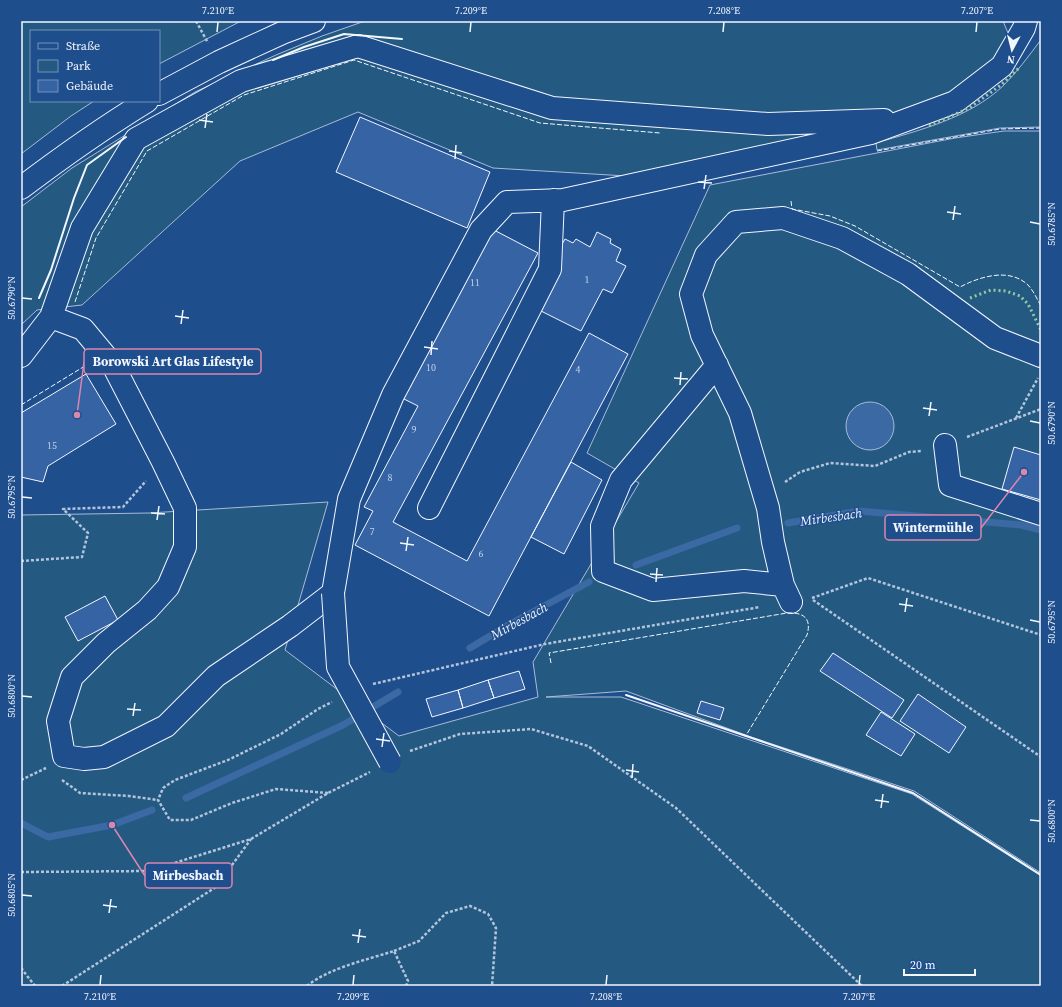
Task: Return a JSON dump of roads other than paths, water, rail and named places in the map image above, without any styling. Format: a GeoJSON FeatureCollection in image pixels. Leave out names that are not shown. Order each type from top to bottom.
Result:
{"type":"FeatureCollection","features":[{"type":"Feature","properties":{"kind":"main road"},"geometry":{"type":"LineString","coordinates":[[160,93],[219,62],[282,33],[314,21]]}},
{"type":"Feature","properties":{"kind":"main road"},"geometry":{"type":"LineString","coordinates":[[390,762],[338,667],[332,593],[349,499],[393,394],[481,230],[507,202],[571,198],[871,133],[909,120],[955,102],[1002,66],[1024,28],[1026,21]]}},
{"type":"Feature","properties":{"kind":"main road"},"geometry":{"type":"LineString","coordinates":[[21,356],[51,317],[82,228],[136,139],[241,81],[358,46],[552,108],[768,124],[909,120]]}},
{"type":"Feature","properties":{"kind":"main road"},"geometry":{"type":"LineString","coordinates":[[21,188],[113,122],[145,102]]}},
{"type":"Feature","properties":{"kind":"main road"},"geometry":{"type":"LineString","coordinates":[[430,508],[550,269],[552,200]]}},
{"type":"Feature","properties":{"kind":"main road"},"geometry":{"type":"LineString","coordinates":[[717,366],[621,480],[602,526],[603,571],[653,590],[744,581],[787,593],[773,542],[765,496],[740,413],[702,335],[691,294],[706,255],[736,222],[783,218],[842,238],[908,274],[996,338],[1041,356]]}},
{"type":"Feature","properties":{"kind":"main road"},"geometry":{"type":"LineString","coordinates":[[51,317],[83,329],[113,365],[164,462],[185,508],[185,547],[168,587],[147,610],[106,643],[72,677],[58,721],[59,760],[104,757],[166,726],[216,676],[290,626],[332,593]]}},
{"type":"Feature","properties":{"kind":"main road"},"geometry":{"type":"LineString","coordinates":[[945,445],[950,485],[1041,514]]}},
{"type":"Feature","properties":{"kind":"waterway","name":"Mirbesbach"},"geometry":{"type":"LineString","coordinates":[[788,523],[859,511],[1021,525],[1041,530]]}},
{"type":"Feature","properties":{"kind":"waterway","name":"Mirbesbach"},"geometry":{"type":"LineString","coordinates":[[636,565],[737,528]]}},
{"type":"Feature","properties":{"kind":"waterway","name":"Mirbesbach"},"geometry":{"type":"LineString","coordinates":[[470,648],[512,623],[589,582]]}},
{"type":"Feature","properties":{"kind":"waterway","name":"Mirbesbach"},"geometry":{"type":"LineString","coordinates":[[186,798],[343,725],[398,692]]}},
{"type":"Feature","properties":{"kind":"waterway","name":"Mirbesbach"},"geometry":{"type":"LineString","coordinates":[[21,823],[48,837],[112,825],[152,810]]}},
{"type":"Feature","properties":{"kind":"place","name":"Borowski Art Glas Lifestyle"},"geometry":{"type":"Point","coordinates":[77,415]}},
{"type":"Feature","properties":{"kind":"place","name":"Wintermühle"},"geometry":{"type":"Point","coordinates":[1024,472]}},
{"type":"Feature","properties":{"kind":"place","name":"Mirbesbach"},"geometry":{"type":"Point","coordinates":[112,825]}}]}
